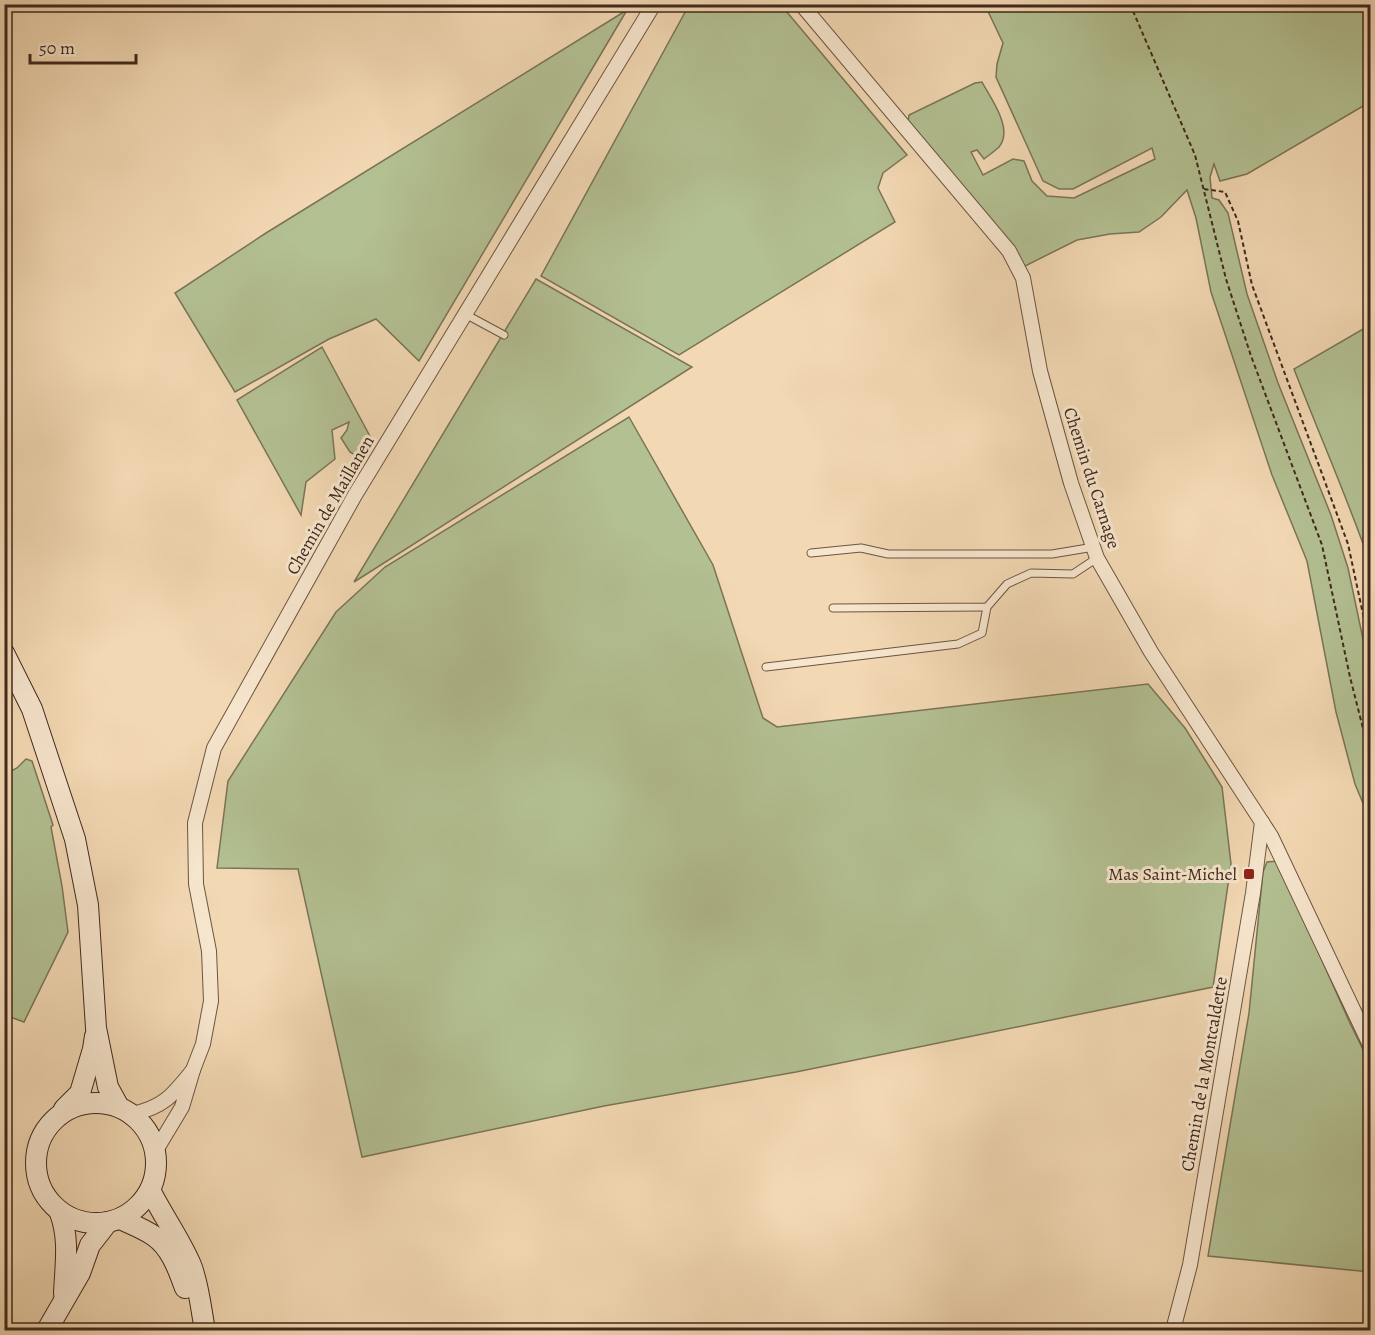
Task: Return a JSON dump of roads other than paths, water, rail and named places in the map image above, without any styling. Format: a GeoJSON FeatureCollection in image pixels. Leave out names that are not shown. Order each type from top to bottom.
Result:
{"type":"FeatureCollection","features":[{"type":"Feature","properties":{"kind":"main road"},"geometry":{"type":"LineString","coordinates":[[4,653],[32,709],[75,839],[88,905],[96,1028],[108,1087],[126,1111],[143,1125],[151,1137],[155,1152],[156,1171],[150,1190],[138,1207],[114,1220],[90,1245],[80,1273],[47,1330]]}},
{"type":"Feature","properties":{"kind":"main road"},"geometry":{"type":"LineString","coordinates":[[96,1028],[93,1049],[80,1093],[46,1128],[39,1142],[35,1157],[40,1188],[60,1213],[83,1223],[114,1220],[155,1236],[169,1251],[203,1330]]}},
{"type":"Feature","properties":{"kind":"main road"},"geometry":{"type":"LineString","coordinates":[[57,1116],[87,1103],[103,1103],[126,1111]]}},
{"type":"Feature","properties":{"kind":"main road"},"geometry":{"type":"LineString","coordinates":[[150,1190],[160,1211],[182,1245],[192,1268],[203,1330]]}},
{"type":"Feature","properties":{"kind":"main road"},"geometry":{"type":"LineString","coordinates":[[60,1213],[66,1232],[68,1259],[64,1300]]}},
{"type":"Feature","properties":{"kind":"street","name":"Chemin de Maillanen"},"geometry":{"type":"LineString","coordinates":[[193,1070],[203,1044],[211,1001],[209,951],[196,884],[195,823],[214,748],[354,495],[654,4]]}},
{"type":"Feature","properties":{"kind":"street","name":"Chemin du Carnage"},"geometry":{"type":"LineString","coordinates":[[801,4],[1009,251],[1023,278],[1040,371],[1071,483],[1095,553],[1151,652],[1271,836],[1371,1045]]}},
{"type":"Feature","properties":{"kind":"street","name":"Chemin de la Montcaldette"},"geometry":{"type":"LineString","coordinates":[[1173,1330],[1190,1265],[1262,822]]}},
{"type":"Feature","properties":{"kind":"street"},"geometry":{"type":"LineString","coordinates":[[126,1111],[154,1108],[174,1094],[193,1070]]}},
{"type":"Feature","properties":{"kind":"street"},"geometry":{"type":"LineString","coordinates":[[155,1152],[182,1107],[193,1070]]}},
{"type":"Feature","properties":{"kind":"lane"},"geometry":{"type":"LineString","coordinates":[[465,315],[504,335]]}},
{"type":"Feature","properties":{"kind":"lane"},"geometry":{"type":"LineString","coordinates":[[811,553],[861,548],[888,554],[1095,553]]}},
{"type":"Feature","properties":{"kind":"lane"},"geometry":{"type":"LineString","coordinates":[[766,667],[958,644],[982,633],[987,607],[1007,584],[1030,573],[1073,574],[1095,553]]}},
{"type":"Feature","properties":{"kind":"lane"},"geometry":{"type":"LineString","coordinates":[[833,608],[987,607]]}},
{"type":"Feature","properties":{"kind":"place","name":"Mas Saint-Michel"},"geometry":{"type":"Point","coordinates":[1249,874]}}]}
